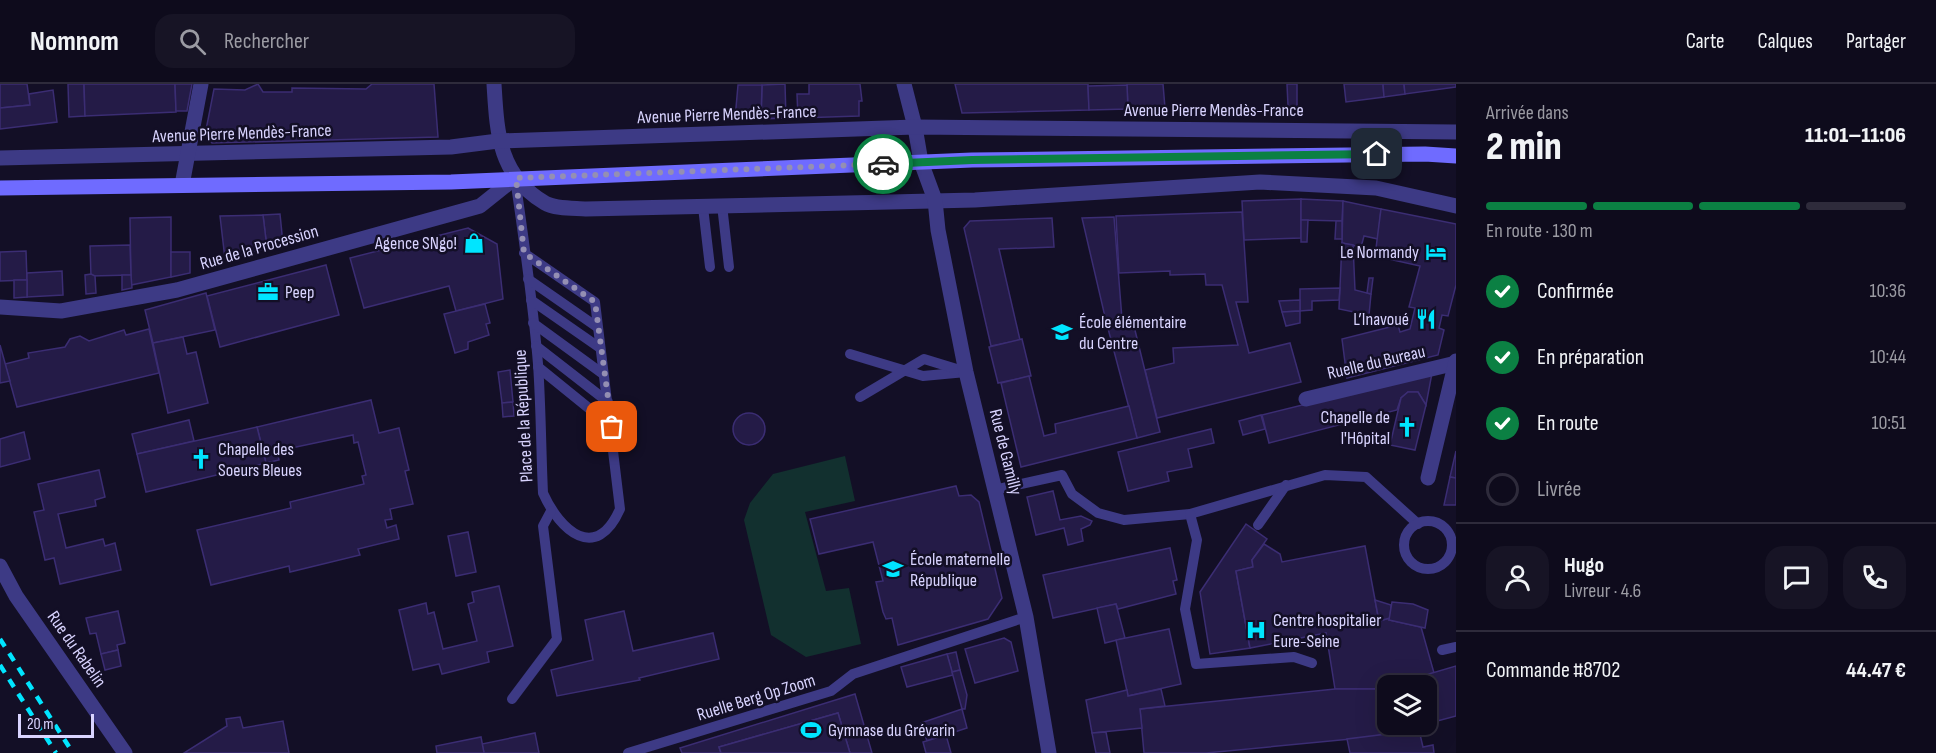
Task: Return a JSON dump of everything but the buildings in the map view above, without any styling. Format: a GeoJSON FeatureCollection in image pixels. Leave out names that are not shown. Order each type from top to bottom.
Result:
{"type":"FeatureCollection","features":[{"type":"Feature","properties":{"kind":"main road"},"geometry":{"type":"LineString","coordinates":[[0,188],[451,182],[921,162],[1425,154],[1456,156]]}},
{"type":"Feature","properties":{"kind":"street"},"geometry":{"type":"LineString","coordinates":[[182,185],[201,84]]}},
{"type":"Feature","properties":{"kind":"street"},"geometry":{"type":"LineString","coordinates":[[494,84],[498,141],[516,178],[546,204],[586,209],[935,200],[1260,182],[1376,188],[1456,206]]}},
{"type":"Feature","properties":{"kind":"street","name":"Rue de Gamilly"},"geometry":{"type":"LineString","coordinates":[[904,84],[921,162],[935,200],[938,230],[966,372],[1026,617],[1048,753]]}},
{"type":"Feature","properties":{"kind":"street","name":"Avenue Pierre Mendès-France"},"geometry":{"type":"LineString","coordinates":[[0,158],[451,147],[498,141],[915,127],[1456,132]]}},
{"type":"Feature","properties":{"kind":"street","name":"Rue de la Procession"},"geometry":{"type":"LineString","coordinates":[[0,307],[62,311],[177,290],[480,206],[516,178]]}},
{"type":"Feature","properties":{"kind":"street"},"geometry":{"type":"LineString","coordinates":[[1428,478],[1456,362]]}},
{"type":"Feature","properties":{"kind":"street","name":"Ruelle du Bureau"},"geometry":{"type":"LineString","coordinates":[[1306,399],[1456,362]]}},
{"type":"Feature","properties":{"kind":"street","name":"Rue du Rabelin"},"geometry":{"type":"LineString","coordinates":[[0,566],[16,596],[125,753]]}},
{"type":"Feature","properties":{"kind":"lane","name":"Place de la République"},"geometry":{"type":"LineString","coordinates":[[516,178],[524,253],[534,323],[538,367],[543,493],[551,511],[574,535],[588,538],[603,534],[614,522],[620,509],[620,493],[595,302],[524,253]]}},
{"type":"Feature","properties":{"kind":"lane"},"geometry":{"type":"LineString","coordinates":[[722,205],[729,267]]}},
{"type":"Feature","properties":{"kind":"lane"},"geometry":{"type":"LineString","coordinates":[[703,207],[710,267]]}},
{"type":"Feature","properties":{"kind":"lane"},"geometry":{"type":"LineString","coordinates":[[528,279],[597,327]]}},
{"type":"Feature","properties":{"kind":"lane"},"geometry":{"type":"LineString","coordinates":[[531,300],[600,348]]}},
{"type":"Feature","properties":{"kind":"lane"},"geometry":{"type":"LineString","coordinates":[[534,323],[603,374]]}},
{"type":"Feature","properties":{"kind":"lane"},"geometry":{"type":"LineString","coordinates":[[536,346],[608,402]]}},
{"type":"Feature","properties":{"kind":"lane"},"geometry":{"type":"LineString","coordinates":[[850,354],[923,376],[966,372]]}},
{"type":"Feature","properties":{"kind":"lane"},"geometry":{"type":"LineString","coordinates":[[860,397],[924,359],[966,372]]}},
{"type":"Feature","properties":{"kind":"lane"},"geometry":{"type":"LineString","coordinates":[[538,367],[612,427]]}},
{"type":"Feature","properties":{"kind":"lane"},"geometry":{"type":"LineString","coordinates":[[994,490],[1062,475],[1072,494],[1098,513],[1124,520],[1190,514],[1325,474],[1366,477],[1418,524]]}},
{"type":"Feature","properties":{"kind":"lane"},"geometry":{"type":"LineString","coordinates":[[1258,525],[1286,485]]}},
{"type":"Feature","properties":{"kind":"lane"},"geometry":{"type":"LineString","coordinates":[[512,699],[557,639],[543,526],[551,511]]}},
{"type":"Feature","properties":{"kind":"lane"},"geometry":{"type":"LineString","coordinates":[[1190,514],[1197,540],[1185,609],[1196,664],[1294,657],[1312,663]]}},
{"type":"Feature","properties":{"kind":"lane"},"geometry":{"type":"LineString","coordinates":[[1433,522],[1439,524],[1454,542],[1449,558],[1443,564],[1428,569],[1413,564],[1405,550],[1404,542],[1411,528],[1418,524],[1433,522]]}},
{"type":"Feature","properties":{"kind":"lane","name":"Ruelle Berg Op Zoom"},"geometry":{"type":"LineString","coordinates":[[628,753],[831,691],[853,674],[1026,617]]}},
{"type":"Feature","properties":{"kind":"lane"},"geometry":{"type":"LineString","coordinates":[[1442,650],[1456,646]]}},
{"type":"Feature","properties":{"kind":"green space"},"geometry":{"type":"Polygon","coordinates":[[[845,456],[855,501],[805,512],[826,591],[849,588],[861,644],[806,657],[771,635],[744,520],[750,503],[773,474],[845,456]]]}},
{"type":"Feature","properties":{"kind":"railway"},"geometry":{"type":"LineString","coordinates":[[0,639],[73,753]]}},
{"type":"Feature","properties":{"kind":"railway"},"geometry":{"type":"LineString","coordinates":[[0,665],[56,753]]}},
{"type":"Feature","properties":{"kind":"way so far"},"geometry":{"type":"LineString","coordinates":[[612,427],[595,302],[524,253],[516,178],[883,164]]}},
{"type":"Feature","properties":{"kind":"place","name":"Agence SNgo!"},"geometry":{"type":"Point","coordinates":[474,243]}},
{"type":"Feature","properties":{"kind":"place","name":"Le Normandy"},"geometry":{"type":"Point","coordinates":[1436,252]}},
{"type":"Feature","properties":{"kind":"place","name":"Peep"},"geometry":{"type":"Point","coordinates":[268,292]}},
{"type":"Feature","properties":{"kind":"place","name":"L’Inavoué"},"geometry":{"type":"Point","coordinates":[1426,319]}},
{"type":"Feature","properties":{"kind":"place","name":"École élémentaire du Centre"},"geometry":{"type":"Point","coordinates":[1062,332]}},
{"type":"Feature","properties":{"kind":"place","name":"Chapelle de l'Hôpital"},"geometry":{"type":"Point","coordinates":[1407,427]}},
{"type":"Feature","properties":{"kind":"place","name":"Chapelle des Soeurs Bleues"},"geometry":{"type":"Point","coordinates":[201,459]}},
{"type":"Feature","properties":{"kind":"place","name":"École maternelle République"},"geometry":{"type":"Point","coordinates":[893,569]}},
{"type":"Feature","properties":{"kind":"place","name":"Centre hospitalier Eure-Seine"},"geometry":{"type":"Point","coordinates":[1256,630]}},
{"type":"Feature","properties":{"kind":"place","name":"Gymnase du Grévarin"},"geometry":{"type":"Point","coordinates":[811,730]}},
{"type":"Feature","properties":{"kind":"route"},"geometry":{"type":"LineString","coordinates":[[883,164],[972,160],[1377,154]]}}]}
